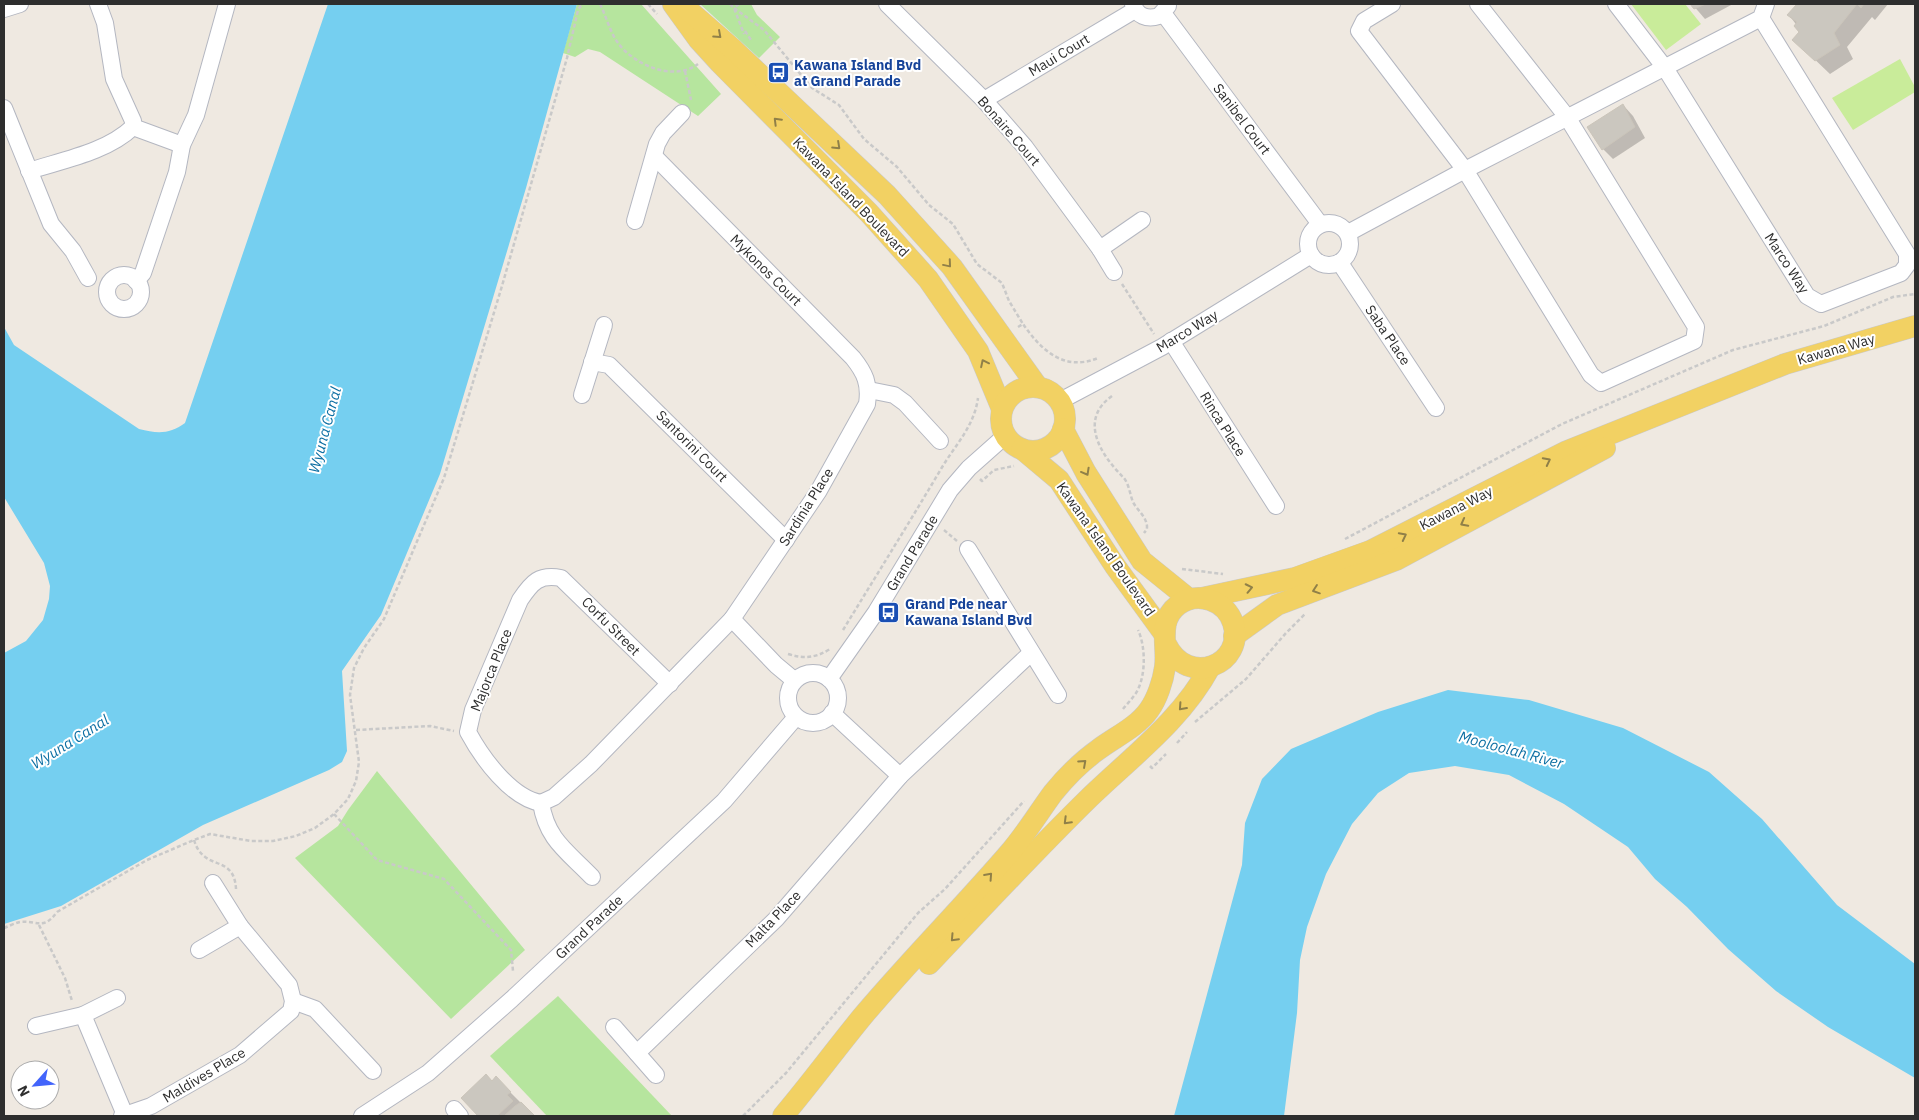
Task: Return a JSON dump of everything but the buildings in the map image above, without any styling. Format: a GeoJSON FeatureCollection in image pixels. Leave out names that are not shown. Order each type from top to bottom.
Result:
{"type":"FeatureCollection","features":[{"type":"Feature","properties":{"kind":"main road","name":"Kawana Island Boulevard"},"geometry":{"type":"LineString","coordinates":[[681,4],[734,50],[887,195],[952,267],[1037,386]]}},
{"type":"Feature","properties":{"kind":"main road","name":"Kawana Island Boulevard"},"geometry":{"type":"LineString","coordinates":[[668,12],[699,40],[869,213],[928,279],[978,351],[1002,409]]}},
{"type":"Feature","properties":{"kind":"main road","name":"Kawana Way"},"geometry":{"type":"LineString","coordinates":[[1195,599],[1295,578],[1370,551],[1565,452],[1785,364],[1915,326]]}},
{"type":"Feature","properties":{"kind":"main road"},"geometry":{"type":"LineString","coordinates":[[1037,386],[1046,389],[1060,401],[1065,420],[1064,429],[1059,438],[1044,450],[1020,458],[1005,436],[1001,426],[1002,409],[1006,399],[1014,392],[1024,387],[1037,386]]}},
{"type":"Feature","properties":{"kind":"main road","name":"Kawana Way"},"geometry":{"type":"LineString","coordinates":[[1234,636],[1277,605],[1396,560],[1703,396]]}},
{"type":"Feature","properties":{"kind":"main road","name":"Kawana Island Boulevard"},"geometry":{"type":"LineString","coordinates":[[1064,429],[1091,481],[1142,561],[1195,599]]}},
{"type":"Feature","properties":{"kind":"main road","name":"Kawana Island Boulevard"},"geometry":{"type":"LineString","coordinates":[[1020,458],[1059,480],[1165,638]]}},
{"type":"Feature","properties":{"kind":"main road"},"geometry":{"type":"LineString","coordinates":[[798,1099],[862,1017],[1012,850],[1054,792],[1081,763],[1148,711],[1158,694],[1165,668],[1165,638],[1172,610],[1195,599],[1217,603],[1229,614],[1234,636],[1232,647],[1226,657],[1210,667],[1196,668],[1186,666],[1177,661],[1165,638]]}},
{"type":"Feature","properties":{"kind":"main road"},"geometry":{"type":"LineString","coordinates":[[783,1116],[1068,819],[1157,735],[1199,689],[1210,667]]}},
{"type":"Feature","properties":{"kind":"street"},"geometry":{"type":"LineString","coordinates":[[4,9],[20,4]]}},
{"type":"Feature","properties":{"kind":"street"},"geometry":{"type":"LineString","coordinates":[[29,171],[109,144],[123,137],[133,127],[133,121],[114,79],[109,41],[98,4]]}},
{"type":"Feature","properties":{"kind":"street"},"geometry":{"type":"LineString","coordinates":[[136,281],[143,273],[176,172],[182,145],[196,116],[227,4]]}},
{"type":"Feature","properties":{"kind":"street","name":"Bonaire Court"},"geometry":{"type":"LineString","coordinates":[[887,4],[984,100],[1026,147],[1100,249],[1114,272]]}},
{"type":"Feature","properties":{"kind":"street"},"geometry":{"type":"LineString","coordinates":[[1392,4],[1364,21],[1359,31],[1465,170],[1591,375],[1601,382],[1694,341],[1696,327],[1567,118],[1478,4]]}},
{"type":"Feature","properties":{"kind":"street"},"geometry":{"type":"LineString","coordinates":[[1616,4],[1665,68]]}},
{"type":"Feature","properties":{"kind":"street"},"geometry":{"type":"LineString","coordinates":[[1134,7],[1148,18],[1166,8]]}},
{"type":"Feature","properties":{"kind":"street","name":"Maui Court"},"geometry":{"type":"LineString","coordinates":[[984,100],[1134,7]]}},
{"type":"Feature","properties":{"kind":"street","name":"Sanibel Court"},"geometry":{"type":"LineString","coordinates":[[1166,8],[1320,224]]}},
{"type":"Feature","properties":{"kind":"street","name":"Marco Way"},"geometry":{"type":"LineString","coordinates":[[1348,233],[1465,170],[1665,68],[1763,11],[1907,254],[1908,265],[1901,273],[1821,304],[1807,296],[1665,68]]}},
{"type":"Feature","properties":{"kind":"street"},"geometry":{"type":"LineString","coordinates":[[4,108],[50,224],[73,251],[88,278]]}},
{"type":"Feature","properties":{"kind":"street"},"geometry":{"type":"LineString","coordinates":[[634,221],[663,133],[682,113]]}},
{"type":"Feature","properties":{"kind":"street"},"geometry":{"type":"LineString","coordinates":[[133,127],[182,145]]}},
{"type":"Feature","properties":{"kind":"street","name":"Mykonos Court"},"geometry":{"type":"LineString","coordinates":[[654,156],[853,358],[865,373],[869,390]]}},
{"type":"Feature","properties":{"kind":"street"},"geometry":{"type":"LineString","coordinates":[[1100,249],[1142,220]]}},
{"type":"Feature","properties":{"kind":"street"},"geometry":{"type":"LineString","coordinates":[[1326,222],[1339,224],[1348,233],[1350,240],[1349,253],[1340,263],[1334,265],[1320,264],[1311,255],[1308,241],[1314,228],[1320,224],[1326,222]]}},
{"type":"Feature","properties":{"kind":"street","name":"Marco Way"},"geometry":{"type":"LineString","coordinates":[[1060,401],[1166,344],[1311,255]]}},
{"type":"Feature","properties":{"kind":"street","name":"Saba Place"},"geometry":{"type":"LineString","coordinates":[[1340,263],[1436,408]]}},
{"type":"Feature","properties":{"kind":"street"},"geometry":{"type":"LineString","coordinates":[[582,395],[604,325]]}},
{"type":"Feature","properties":{"kind":"street","name":"Rinca Place"},"geometry":{"type":"LineString","coordinates":[[1166,344],[1276,506]]}},
{"type":"Feature","properties":{"kind":"street","name":"Santorini Court"},"geometry":{"type":"LineString","coordinates":[[592,362],[610,365],[786,540]]}},
{"type":"Feature","properties":{"kind":"street"},"geometry":{"type":"LineString","coordinates":[[869,390],[894,395],[905,403],[940,441]]}},
{"type":"Feature","properties":{"kind":"street","name":"Sardinia Place"},"geometry":{"type":"LineString","coordinates":[[541,803],[554,797],[565,788],[670,684],[732,619],[818,492],[866,404],[869,390]]}},
{"type":"Feature","properties":{"kind":"street","name":"Grand Parade"},"geometry":{"type":"LineString","coordinates":[[829,679],[876,612],[950,490],[969,468],[1005,436]]}},
{"type":"Feature","properties":{"kind":"street"},"geometry":{"type":"LineString","coordinates":[[968,549],[1058,695]]}},
{"type":"Feature","properties":{"kind":"street","name":"Corfu Street"},"geometry":{"type":"LineString","coordinates":[[548,576],[561,578],[572,587],[670,684]]}},
{"type":"Feature","properties":{"kind":"street","name":"Majorca Place"},"geometry":{"type":"LineString","coordinates":[[468,732],[473,710],[520,600],[531,584],[548,576]]}},
{"type":"Feature","properties":{"kind":"street"},"geometry":{"type":"LineString","coordinates":[[732,619],[776,666],[794,680]]}},
{"type":"Feature","properties":{"kind":"street","name":"Malta Place"},"geometry":{"type":"LineString","coordinates":[[637,1053],[776,918],[900,776],[1031,653]]}},
{"type":"Feature","properties":{"kind":"street"},"geometry":{"type":"LineString","coordinates":[[815,673],[829,679],[834,684],[838,699],[832,713],[815,722],[796,717],[788,703],[790,687],[794,680],[800,676],[815,673]]}},
{"type":"Feature","properties":{"kind":"street"},"geometry":{"type":"LineString","coordinates":[[832,713],[900,776]]}},
{"type":"Feature","properties":{"kind":"street","name":"Grand Parade"},"geometry":{"type":"LineString","coordinates":[[362,1116],[428,1073],[512,999],[724,801],[796,717]]}},
{"type":"Feature","properties":{"kind":"street"},"geometry":{"type":"LineString","coordinates":[[468,732],[480,753],[515,792],[528,801],[541,803],[544,821],[550,833],[592,877]]}},
{"type":"Feature","properties":{"kind":"street"},"geometry":{"type":"LineString","coordinates":[[213,883],[240,926],[289,985],[292,1001],[315,1009],[373,1071]]}},
{"type":"Feature","properties":{"kind":"street"},"geometry":{"type":"LineString","coordinates":[[198,950],[240,926]]}},
{"type":"Feature","properties":{"kind":"street"},"geometry":{"type":"LineString","coordinates":[[36,1026],[83,1015],[117,998]]}},
{"type":"Feature","properties":{"kind":"street","name":"Maldives Place"},"geometry":{"type":"LineString","coordinates":[[124,1116],[150,1106],[240,1055],[291,1011],[292,1001]]}},
{"type":"Feature","properties":{"kind":"street"},"geometry":{"type":"LineString","coordinates":[[83,1015],[124,1116]]}},
{"type":"Feature","properties":{"kind":"street"},"geometry":{"type":"LineString","coordinates":[[614,1028],[656,1075]]}},
{"type":"Feature","properties":{"kind":"path"},"geometry":{"type":"LineString","coordinates":[[4,928],[21,922],[39,925],[51,920],[57,912],[147,860],[210,834],[251,841],[273,841],[296,836],[316,828],[334,814],[348,799],[356,781],[359,762],[350,695],[354,668],[364,648],[384,619],[444,478],[502,286],[582,4]]}},
{"type":"Feature","properties":{"kind":"path"},"geometry":{"type":"LineString","coordinates":[[600,4],[618,43],[632,56],[648,66],[666,71],[685,70],[702,61]]}},
{"type":"Feature","properties":{"kind":"path"},"geometry":{"type":"LineString","coordinates":[[648,4],[668,12]]}},
{"type":"Feature","properties":{"kind":"path"},"geometry":{"type":"LineString","coordinates":[[739,4],[734,8],[764,30],[812,88],[839,105],[864,139],[897,167],[929,204],[953,224],[977,264],[1002,282],[1009,301],[1039,346],[1049,354],[1075,362],[1088,362],[1098,358]]}},
{"type":"Feature","properties":{"kind":"path"},"geometry":{"type":"LineString","coordinates":[[682,113],[691,99],[685,70]]}},
{"type":"Feature","properties":{"kind":"path"},"geometry":{"type":"LineString","coordinates":[[1114,272],[1166,344]]}},
{"type":"Feature","properties":{"kind":"path"},"geometry":{"type":"LineString","coordinates":[[1341,542],[1562,424],[1733,350],[1824,326],[1893,297],[1915,294]]}},
{"type":"Feature","properties":{"kind":"path"},"geometry":{"type":"LineString","coordinates":[[1016,328],[1023,324]]}},
{"type":"Feature","properties":{"kind":"path"},"geometry":{"type":"LineString","coordinates":[[1112,396],[1100,407],[1094,423],[1094,430],[1110,464],[1126,481],[1134,504],[1145,519],[1147,528],[1145,532],[1148,539]]}},
{"type":"Feature","properties":{"kind":"path"},"geometry":{"type":"LineString","coordinates":[[969,468],[982,481],[994,470],[1012,466],[1020,458]]}},
{"type":"Feature","properties":{"kind":"path"},"geometry":{"type":"LineString","coordinates":[[931,520],[968,549]]}},
{"type":"Feature","properties":{"kind":"path"},"geometry":{"type":"LineString","coordinates":[[1178,567],[1200,573],[1230,575]]}},
{"type":"Feature","properties":{"kind":"path"},"geometry":{"type":"LineString","coordinates":[[1117,714],[1137,692],[1142,673],[1143,647],[1136,627]]}},
{"type":"Feature","properties":{"kind":"path"},"geometry":{"type":"LineString","coordinates":[[356,730],[430,726],[461,733],[468,732]]}},
{"type":"Feature","properties":{"kind":"path"},"geometry":{"type":"LineString","coordinates":[[743,1116],[786,1073],[918,912],[945,889],[1029,796]]}},
{"type":"Feature","properties":{"kind":"path"},"geometry":{"type":"LineString","coordinates":[[334,814],[377,860],[444,879],[511,950],[513,971]]}},
{"type":"Feature","properties":{"kind":"path"},"geometry":{"type":"LineString","coordinates":[[39,925],[65,978],[73,1006],[83,1015]]}},
{"type":"Feature","properties":{"kind":"green space"},"geometry":{"type":"Polygon","coordinates":[[[577,4],[641,4],[721,94],[698,116],[600,52],[588,49],[575,57],[563,53],[577,4]]]}},
{"type":"Feature","properties":{"kind":"green space"},"geometry":{"type":"Polygon","coordinates":[[[700,4],[751,4],[757,15],[780,37],[759,58],[700,4]]]}},
{"type":"Feature","properties":{"kind":"green space"},"geometry":{"type":"Polygon","coordinates":[[[1631,4],[1685,4],[1701,24],[1666,50],[1631,4]]]}},
{"type":"Feature","properties":{"kind":"green space"},"geometry":{"type":"Polygon","coordinates":[[[1900,59],[1915,87],[1915,92],[1853,130],[1832,98],[1900,59]]]}},
{"type":"Feature","properties":{"kind":"green space"},"geometry":{"type":"Polygon","coordinates":[[[377,771],[525,950],[451,1019],[295,858],[338,826],[377,771]]]}},
{"type":"Feature","properties":{"kind":"green space"},"geometry":{"type":"Polygon","coordinates":[[[558,996],[672,1116],[547,1116],[490,1056],[558,996]]]}},
{"type":"Feature","properties":{"kind":"water","name":"Wyuna Canal"},"geometry":{"type":"Polygon","coordinates":[[[328,4],[577,4],[526,188],[440,474],[381,615],[342,671],[347,751],[342,762],[329,770],[203,825],[61,906],[4,924],[4,653],[26,641],[43,620],[49,599],[50,586],[44,563],[4,497],[4,327],[14,345],[139,429],[164,432],[185,423],[328,4]]]}},
{"type":"Feature","properties":{"kind":"water","name":"Mooloolah River"},"geometry":{"type":"Polygon","coordinates":[[[1448,690],[1529,700],[1623,728],[1709,772],[1762,819],[1837,905],[1915,964],[1915,1078],[1828,1027],[1776,991],[1728,949],[1687,907],[1655,879],[1628,847],[1564,804],[1509,775],[1455,766],[1409,773],[1378,793],[1352,824],[1326,874],[1307,927],[1300,960],[1297,1013],[1284,1116],[1174,1116],[1242,865],[1245,823],[1262,779],[1291,749],[1378,712],[1448,690]]]}},
{"type":"Feature","properties":{"kind":"place","name":"Kawana Island Bvd at Grand Parade"},"geometry":{"type":"Point","coordinates":[778,73]}},
{"type":"Feature","properties":{"kind":"place","name":"Grand Pde near Kawana Island Bvd"},"geometry":{"type":"Point","coordinates":[889,612]}}]}
